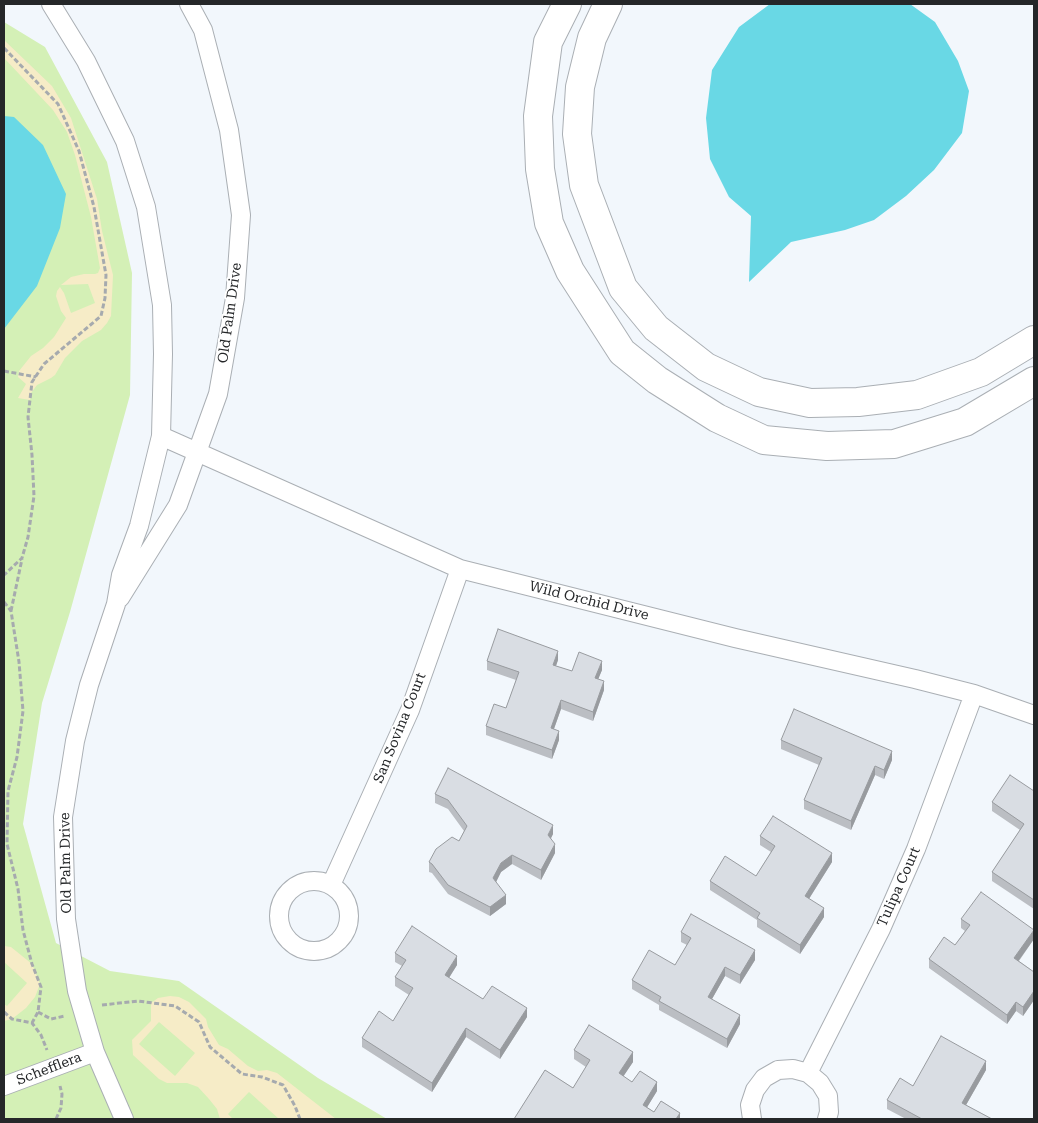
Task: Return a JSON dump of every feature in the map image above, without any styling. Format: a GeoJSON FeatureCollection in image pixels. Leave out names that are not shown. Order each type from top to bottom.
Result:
{"type":"FeatureCollection","features":[{"type":"Feature","properties":{"kind":"highway"},"geometry":{"type":"LineString","coordinates":[[567,4],[548,42],[538,116],[540,169],[549,223],[570,271],[622,352],[650,374],[717,418],[764,440],[827,446],[894,444],[965,422],[1034,381]]}},
{"type":"Feature","properties":{"kind":"highway"},"geometry":{"type":"LineString","coordinates":[[608,4],[592,38],[580,88],[577,134],[584,184],[623,288],[656,328],[706,367],[760,392],[810,403],[858,402],[916,395],[980,372],[1034,340]]}},
{"type":"Feature","properties":{"kind":"street","name":"Old Palm Drive"},"geometry":{"type":"LineString","coordinates":[[51,4],[86,61],[126,141],[146,207],[162,305],[161,436],[139,526],[121,575],[116,604],[89,685],[75,741],[63,817],[66,919],[77,991],[95,1052],[124,1119]]}},
{"type":"Feature","properties":{"kind":"street","name":"Old Palm Drive"},"geometry":{"type":"LineString","coordinates":[[116,604],[178,505],[218,394],[235,298],[241,216],[229,130],[203,30],[188,4]]}},
{"type":"Feature","properties":{"kind":"street","name":"Wild Orchid Drive"},"geometry":{"type":"LineString","coordinates":[[161,436],[460,569],[734,638],[974,694],[1034,715]]}},
{"type":"Feature","properties":{"kind":"street","name":"San Sovina Court"},"geometry":{"type":"LineString","coordinates":[[331,885],[410,710],[460,569]]}},
{"type":"Feature","properties":{"kind":"street","name":"Tulipa Court"},"geometry":{"type":"LineString","coordinates":[[808,1073],[881,929],[916,849],[974,694]]}},
{"type":"Feature","properties":{"kind":"street"},"geometry":{"type":"LineString","coordinates":[[317,881],[331,885],[342,894],[348,906],[350,920],[345,933],[336,944],[324,950],[310,952],[297,948],[286,939],[280,926],[278,913],[282,900],[291,889],[303,882],[317,881]]}},
{"type":"Feature","properties":{"kind":"street","name":"Schefflera"},"geometry":{"type":"LineString","coordinates":[[4,1086],[95,1052]]}},
{"type":"Feature","properties":{"kind":"street"},"geometry":{"type":"LineString","coordinates":[[752,1119],[750,1105],[755,1090],[764,1078],[778,1070],[793,1069],[808,1073],[820,1083],[828,1096],[829,1112],[827,1119]]}},
{"type":"Feature","properties":{"kind":"path"},"geometry":{"type":"LineString","coordinates":[[4,48],[58,104],[79,151],[94,206],[106,276],[105,298],[101,316],[44,364],[32,382],[28,417],[34,496],[28,536],[11,611],[19,662],[23,712],[16,757],[8,791],[8,844],[18,889],[22,930],[41,986],[38,1012],[32,1023]]}},
{"type":"Feature","properties":{"kind":"path"},"geometry":{"type":"LineString","coordinates":[[4,371],[36,376]]}},
{"type":"Feature","properties":{"kind":"path"},"geometry":{"type":"LineString","coordinates":[[4,576],[22,558]]}},
{"type":"Feature","properties":{"kind":"path"},"geometry":{"type":"LineString","coordinates":[[4,602],[11,611]]}},
{"type":"Feature","properties":{"kind":"path"},"geometry":{"type":"LineString","coordinates":[[38,1012],[51,1019],[109,1003],[138,1001],[175,1006],[199,1022],[210,1047],[242,1074],[262,1077],[283,1085],[300,1119]]}},
{"type":"Feature","properties":{"kind":"path"},"geometry":{"type":"LineString","coordinates":[[4,1012],[12,1019]]}},
{"type":"Feature","properties":{"kind":"green space"},"geometry":{"type":"Polygon","coordinates":[[[4,22],[45,47],[107,162],[132,273],[130,395],[70,612],[42,703],[23,824],[56,943],[110,971],[179,981],[318,1078],[387,1119],[4,1119],[4,22]]]}},
{"type":"Feature","properties":{"kind":"sand"},"geometry":{"type":"Polygon","coordinates":[[[4,40],[52,86],[71,118],[97,199],[102,231],[113,275],[111,316],[107,323],[101,330],[82,341],[65,358],[55,375],[37,385],[31,393],[30,400],[18,398],[26,384],[18,377],[19,371],[31,356],[54,337],[66,318],[61,311],[56,296],[57,291],[60,287],[71,313],[95,303],[88,284],[61,285],[71,277],[98,273],[100,268],[91,217],[67,132],[53,110],[4,58],[4,40]]]}},
{"type":"Feature","properties":{"kind":"sand"},"geometry":{"type":"Polygon","coordinates":[[[4,946],[11,947],[32,964],[40,984],[35,997],[26,1008],[12,1019],[4,1021],[4,1004],[7,1006],[27,983],[4,962],[4,946]]]}},
{"type":"Feature","properties":{"kind":"sand"},"geometry":{"type":"Polygon","coordinates":[[[179,997],[189,1002],[206,1019],[208,1027],[219,1045],[228,1049],[248,1066],[258,1071],[267,1070],[277,1073],[336,1119],[279,1119],[249,1092],[228,1114],[233,1119],[220,1119],[217,1109],[198,1087],[187,1083],[167,1083],[159,1079],[133,1055],[132,1040],[151,1021],[151,1003],[158,998],[179,997]],[[159,1022],[139,1044],[175,1076],[195,1053],[159,1022]]]}},
{"type":"Feature","properties":{"kind":"water"},"geometry":{"type":"Polygon","coordinates":[[[770,4],[910,4],[935,22],[958,61],[969,91],[962,133],[934,170],[906,196],[874,220],[845,230],[791,242],[749,282],[751,216],[729,197],[710,159],[706,118],[712,70],[739,27],[770,4]]]}},
{"type":"Feature","properties":{"kind":"water"},"geometry":{"type":"Polygon","coordinates":[[[4,116],[14,117],[43,145],[66,194],[60,228],[37,286],[4,329],[4,116]]]}},
{"type":"Feature","properties":{"kind":"building"},"geometry":{"type":"Polygon","coordinates":[[[498,629],[558,651],[553,665],[572,671],[579,652],[602,661],[595,678],[604,681],[593,712],[561,700],[551,728],[559,731],[552,750],[486,726],[494,704],[506,708],[519,672],[487,661],[498,629]]]}},
{"type":"Feature","properties":{"kind":"building"},"geometry":{"type":"Polygon","coordinates":[[[794,709],[892,751],[884,770],[875,766],[851,821],[804,800],[822,758],[781,740],[794,709]]]}},
{"type":"Feature","properties":{"kind":"building"},"geometry":{"type":"Polygon","coordinates":[[[448,768],[553,825],[548,835],[555,844],[541,870],[512,855],[501,863],[493,878],[506,895],[490,907],[448,885],[429,862],[436,849],[452,837],[459,841],[467,826],[448,800],[435,794],[448,768]]]}},
{"type":"Feature","properties":{"kind":"building"},"geometry":{"type":"Polygon","coordinates":[[[1010,775],[1034,791],[1034,900],[992,872],[1024,824],[992,802],[1010,775]]]}},
{"type":"Feature","properties":{"kind":"building"},"geometry":{"type":"Polygon","coordinates":[[[773,816],[832,853],[805,896],[824,908],[800,945],[757,918],[760,913],[710,881],[725,856],[756,876],[775,846],[760,836],[773,816]]]}},
{"type":"Feature","properties":{"kind":"building"},"geometry":{"type":"Polygon","coordinates":[[[981,892],[1034,930],[1014,958],[1034,972],[1034,991],[1023,1007],[1016,1002],[1007,1015],[929,959],[944,937],[955,945],[970,925],[961,919],[981,892]]]}},
{"type":"Feature","properties":{"kind":"building"},"geometry":{"type":"Polygon","coordinates":[[[691,914],[755,950],[740,975],[725,967],[708,997],[740,1015],[727,1039],[659,1001],[661,997],[632,980],[649,950],[675,965],[691,938],[681,932],[691,914]]]}},
{"type":"Feature","properties":{"kind":"building"},"geometry":{"type":"Polygon","coordinates":[[[412,926],[457,956],[445,975],[483,999],[492,986],[527,1008],[500,1050],[466,1028],[432,1083],[362,1038],[379,1011],[393,1021],[413,988],[395,977],[406,960],[395,953],[412,926]]]}},
{"type":"Feature","properties":{"kind":"building"},"geometry":{"type":"Polygon","coordinates":[[[589,1025],[633,1052],[619,1073],[632,1082],[640,1071],[657,1082],[643,1105],[654,1112],[661,1101],[680,1113],[676,1119],[514,1119],[545,1070],[573,1088],[590,1060],[574,1050],[589,1025]]]}},
{"type":"Feature","properties":{"kind":"building"},"geometry":{"type":"Polygon","coordinates":[[[941,1036],[986,1061],[962,1103],[992,1119],[922,1119],[887,1100],[900,1078],[913,1086],[941,1036]]]}}]}
